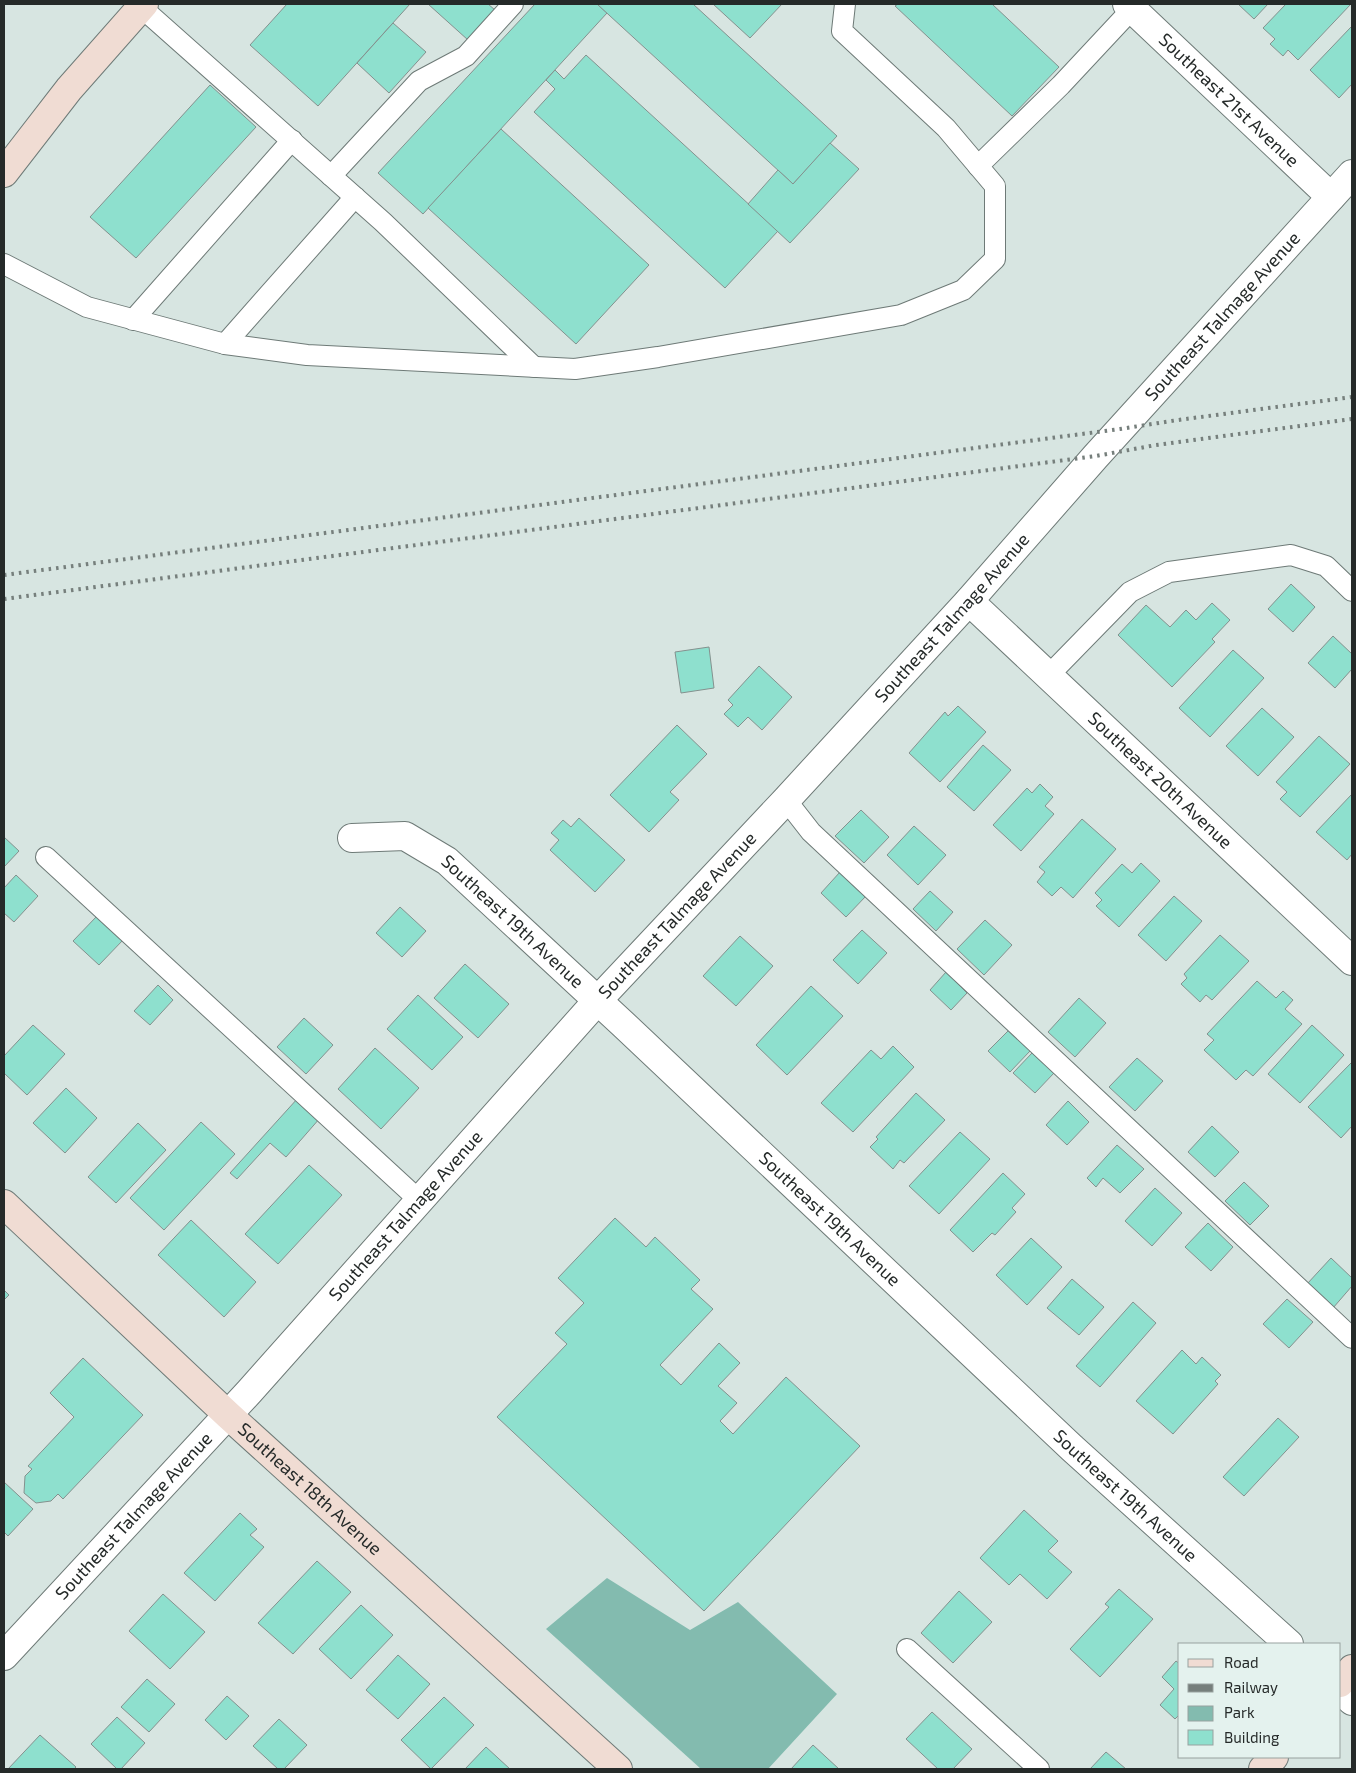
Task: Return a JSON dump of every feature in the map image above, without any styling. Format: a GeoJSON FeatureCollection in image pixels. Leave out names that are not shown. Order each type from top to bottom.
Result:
{"type":"FeatureCollection","features":[{"type":"Feature","properties":{"kind":"street"},"geometry":{"type":"LineString","coordinates":[[4,173],[69,89],[142,5]]}},
{"type":"Feature","properties":{"kind":"street","name":"Southeast 21st Avenue"},"geometry":{"type":"LineString","coordinates":[[1129,6],[1331,197]]}},
{"type":"Feature","properties":{"kind":"street","name":"Southeast Talmage Avenue"},"geometry":{"type":"LineString","coordinates":[[4,1656],[228,1415],[598,1000],[969,601],[1096,456],[1352,174]]}},
{"type":"Feature","properties":{"kind":"street","name":"Southeast 20th Avenue"},"geometry":{"type":"LineString","coordinates":[[969,601],[1352,961]]}},
{"type":"Feature","properties":{"kind":"street","name":"Southeast 19th Avenue"},"geometry":{"type":"LineString","coordinates":[[352,838],[405,836],[447,861],[598,1000],[1072,1448],[1288,1643]]}},
{"type":"Feature","properties":{"kind":"street","name":"Southeast 18th Avenue"},"geometry":{"type":"LineString","coordinates":[[4,1204],[228,1415],[618,1769]]}},
{"type":"Feature","properties":{"kind":"street"},"geometry":{"type":"LineString","coordinates":[[1341,1682],[1352,1670]]}},
{"type":"Feature","properties":{"kind":"street"},"geometry":{"type":"LineString","coordinates":[[1341,1691],[1352,1701]]}},
{"type":"Feature","properties":{"kind":"street"},"geometry":{"type":"LineString","coordinates":[[1263,1769],[1273,1758]]}},
{"type":"Feature","properties":{"kind":"lane"},"geometry":{"type":"LineString","coordinates":[[331,176],[418,81],[466,56],[514,4]]}},
{"type":"Feature","properties":{"kind":"lane"},"geometry":{"type":"LineString","coordinates":[[4,264],[87,307],[225,344],[307,355],[575,368],[649,358],[901,315],[963,290],[995,260],[995,186],[946,128],[842,31],[845,4]]}},
{"type":"Feature","properties":{"kind":"lane"},"geometry":{"type":"LineString","coordinates":[[142,5],[355,197],[534,367]]}},
{"type":"Feature","properties":{"kind":"lane"},"geometry":{"type":"LineString","coordinates":[[978,166],[1061,85],[1129,6]]}},
{"type":"Feature","properties":{"kind":"lane"},"geometry":{"type":"LineString","coordinates":[[133,320],[292,140]]}},
{"type":"Feature","properties":{"kind":"lane"},"geometry":{"type":"LineString","coordinates":[[225,344],[355,197]]}},
{"type":"Feature","properties":{"kind":"lane"},"geometry":{"type":"LineString","coordinates":[[1049,675],[1130,592],[1169,572],[1291,555],[1326,566],[1352,591]]}},
{"type":"Feature","properties":{"kind":"lane"},"geometry":{"type":"LineString","coordinates":[[786,800],[811,832],[1352,1338]]}},
{"type":"Feature","properties":{"kind":"lane"},"geometry":{"type":"LineString","coordinates":[[46,857],[420,1201]]}},
{"type":"Feature","properties":{"kind":"lane"},"geometry":{"type":"LineString","coordinates":[[907,1649],[1039,1769]]}},
{"type":"Feature","properties":{"kind":"green space"},"geometry":{"type":"Polygon","coordinates":[[[607,1578],[690,1630],[738,1602],[837,1694],[768,1769],[701,1769],[546,1629],[607,1578]]]}},
{"type":"Feature","properties":{"kind":"building"},"geometry":{"type":"Polygon","coordinates":[[[287,4],[410,4],[318,106],[250,45],[287,4]]]}},
{"type":"Feature","properties":{"kind":"building"},"geometry":{"type":"Polygon","coordinates":[[[428,4],[488,4],[495,10],[468,40],[428,4]]]}},
{"type":"Feature","properties":{"kind":"building"},"geometry":{"type":"Polygon","coordinates":[[[535,4],[597,4],[607,13],[423,214],[378,173],[535,4]]]}},
{"type":"Feature","properties":{"kind":"building"},"geometry":{"type":"Polygon","coordinates":[[[597,4],[693,4],[837,136],[793,184],[597,4]]]}},
{"type":"Feature","properties":{"kind":"building"},"geometry":{"type":"Polygon","coordinates":[[[713,4],[782,4],[750,38],[713,4]]]}},
{"type":"Feature","properties":{"kind":"building"},"geometry":{"type":"Polygon","coordinates":[[[898,4],[992,4],[1059,67],[1012,116],[895,6],[898,4]]]}},
{"type":"Feature","properties":{"kind":"building"},"geometry":{"type":"Polygon","coordinates":[[[1238,4],[1268,4],[1254,19],[1238,4]]]}},
{"type":"Feature","properties":{"kind":"building"},"geometry":{"type":"Polygon","coordinates":[[[1286,4],[1351,4],[1298,60],[1288,50],[1283,56],[1270,44],[1275,39],[1263,28],[1286,4]]]}},
{"type":"Feature","properties":{"kind":"building"},"geometry":{"type":"Polygon","coordinates":[[[393,23],[426,52],[389,93],[357,63],[393,23]]]}},
{"type":"Feature","properties":{"kind":"building"},"geometry":{"type":"Polygon","coordinates":[[[1351,27],[1352,84],[1339,98],[1310,70],[1351,27]]]}},
{"type":"Feature","properties":{"kind":"building"},"geometry":{"type":"Polygon","coordinates":[[[586,55],[778,231],[725,288],[534,112],[555,89],[546,80],[555,70],[564,79],[586,55]]]}},
{"type":"Feature","properties":{"kind":"building"},"geometry":{"type":"Polygon","coordinates":[[[210,85],[256,127],[136,258],[90,217],[210,85]]]}},
{"type":"Feature","properties":{"kind":"building"},"geometry":{"type":"Polygon","coordinates":[[[501,129],[649,265],[576,344],[428,208],[501,129]]]}},
{"type":"Feature","properties":{"kind":"building"},"geometry":{"type":"Polygon","coordinates":[[[830,143],[859,169],[790,243],[748,204],[778,170],[793,184],[830,143]]]}},
{"type":"Feature","properties":{"kind":"building"},"geometry":{"type":"Polygon","coordinates":[[[1291,584],[1315,607],[1293,632],[1268,609],[1291,584]]]}},
{"type":"Feature","properties":{"kind":"building"},"geometry":{"type":"Polygon","coordinates":[[[1212,603],[1230,620],[1212,639],[1215,642],[1172,687],[1118,635],[1146,605],[1170,627],[1186,610],[1196,620],[1212,603]]]}},
{"type":"Feature","properties":{"kind":"building"},"geometry":{"type":"Polygon","coordinates":[[[1333,636],[1352,654],[1352,669],[1335,688],[1308,663],[1333,636]]]}},
{"type":"Feature","properties":{"kind":"building"},"geometry":{"type":"Polygon","coordinates":[[[709,647],[714,688],[681,693],[675,652],[709,647]]]}},
{"type":"Feature","properties":{"kind":"building"},"geometry":{"type":"Polygon","coordinates":[[[1233,650],[1264,678],[1210,737],[1179,708],[1233,650]]]}},
{"type":"Feature","properties":{"kind":"building"},"geometry":{"type":"Polygon","coordinates":[[[759,666],[792,697],[762,730],[748,717],[738,727],[724,714],[733,705],[728,700],[759,666]]]}},
{"type":"Feature","properties":{"kind":"building"},"geometry":{"type":"Polygon","coordinates":[[[958,706],[986,732],[940,782],[909,753],[945,712],[948,716],[958,706]]]}},
{"type":"Feature","properties":{"kind":"building"},"geometry":{"type":"Polygon","coordinates":[[[1262,708],[1294,737],[1258,776],[1226,746],[1262,708]]]}},
{"type":"Feature","properties":{"kind":"building"},"geometry":{"type":"Polygon","coordinates":[[[677,725],[707,754],[670,792],[679,800],[649,832],[610,795],[677,725]]]}},
{"type":"Feature","properties":{"kind":"building"},"geometry":{"type":"Polygon","coordinates":[[[1319,736],[1350,764],[1300,817],[1280,799],[1287,792],[1276,782],[1319,736]]]}},
{"type":"Feature","properties":{"kind":"building"},"geometry":{"type":"Polygon","coordinates":[[[983,745],[1011,770],[974,811],[947,787],[983,745]]]}},
{"type":"Feature","properties":{"kind":"building"},"geometry":{"type":"Polygon","coordinates":[[[1040,784],[1053,797],[1045,806],[1054,814],[1021,851],[993,825],[1027,788],[1032,793],[1040,784]]]}},
{"type":"Feature","properties":{"kind":"building"},"geometry":{"type":"Polygon","coordinates":[[[1352,794],[1352,854],[1347,860],[1316,832],[1352,794]]]}},
{"type":"Feature","properties":{"kind":"building"},"geometry":{"type":"Polygon","coordinates":[[[861,810],[889,837],[864,863],[835,836],[861,810]]]}},
{"type":"Feature","properties":{"kind":"building"},"geometry":{"type":"Polygon","coordinates":[[[579,818],[625,860],[595,892],[550,850],[559,840],[551,833],[563,820],[571,827],[579,818]]]}},
{"type":"Feature","properties":{"kind":"building"},"geometry":{"type":"Polygon","coordinates":[[[1082,819],[1116,849],[1073,898],[1061,887],[1052,896],[1037,882],[1045,872],[1039,867],[1082,819]]]}},
{"type":"Feature","properties":{"kind":"building"},"geometry":{"type":"Polygon","coordinates":[[[914,826],[946,855],[918,885],[887,855],[914,826]]]}},
{"type":"Feature","properties":{"kind":"building"},"geometry":{"type":"Polygon","coordinates":[[[4,837],[19,851],[4,867],[4,837]]]}},
{"type":"Feature","properties":{"kind":"building"},"geometry":{"type":"Polygon","coordinates":[[[1141,863],[1160,881],[1119,927],[1096,906],[1102,900],[1095,893],[1122,864],[1132,873],[1141,863]]]}},
{"type":"Feature","properties":{"kind":"building"},"geometry":{"type":"Polygon","coordinates":[[[840,872],[866,896],[846,917],[821,893],[840,872]]]}},
{"type":"Feature","properties":{"kind":"building"},"geometry":{"type":"Polygon","coordinates":[[[16,875],[38,896],[14,922],[4,913],[4,888],[16,875]]]}},
{"type":"Feature","properties":{"kind":"building"},"geometry":{"type":"Polygon","coordinates":[[[930,891],[953,912],[936,931],[913,909],[930,891]]]}},
{"type":"Feature","properties":{"kind":"building"},"geometry":{"type":"Polygon","coordinates":[[[1174,896],[1202,921],[1166,961],[1138,935],[1174,896]]]}},
{"type":"Feature","properties":{"kind":"building"},"geometry":{"type":"Polygon","coordinates":[[[400,907],[426,931],[402,957],[376,933],[400,907]]]}},
{"type":"Feature","properties":{"kind":"building"},"geometry":{"type":"Polygon","coordinates":[[[97,916],[123,940],[99,965],[73,941],[97,916]]]}},
{"type":"Feature","properties":{"kind":"building"},"geometry":{"type":"Polygon","coordinates":[[[985,920],[1012,945],[984,975],[957,949],[985,920]]]}},
{"type":"Feature","properties":{"kind":"building"},"geometry":{"type":"Polygon","coordinates":[[[862,930],[887,953],[858,984],[833,960],[862,930]]]}},
{"type":"Feature","properties":{"kind":"building"},"geometry":{"type":"Polygon","coordinates":[[[1220,935],[1249,961],[1212,1000],[1206,995],[1200,1002],[1181,984],[1187,978],[1184,974],[1220,935]]]}},
{"type":"Feature","properties":{"kind":"building"},"geometry":{"type":"Polygon","coordinates":[[[740,936],[773,966],[736,1006],[703,976],[740,936]]]}},
{"type":"Feature","properties":{"kind":"building"},"geometry":{"type":"Polygon","coordinates":[[[465,964],[509,1004],[478,1038],[434,998],[465,964]]]}},
{"type":"Feature","properties":{"kind":"building"},"geometry":{"type":"Polygon","coordinates":[[[946,972],[967,993],[951,1010],[930,990],[946,972]]]}},
{"type":"Feature","properties":{"kind":"building"},"geometry":{"type":"Polygon","coordinates":[[[1257,981],[1276,998],[1283,991],[1293,1000],[1285,1009],[1302,1024],[1253,1076],[1246,1070],[1236,1080],[1204,1050],[1214,1040],[1207,1034],[1257,981]]]}},
{"type":"Feature","properties":{"kind":"building"},"geometry":{"type":"Polygon","coordinates":[[[158,985],[173,1000],[150,1025],[134,1011],[158,985]]]}},
{"type":"Feature","properties":{"kind":"building"},"geometry":{"type":"Polygon","coordinates":[[[811,986],[843,1016],[787,1075],[756,1045],[811,986]]]}},
{"type":"Feature","properties":{"kind":"building"},"geometry":{"type":"Polygon","coordinates":[[[418,995],[463,1037],[432,1070],[387,1029],[418,995]]]}},
{"type":"Feature","properties":{"kind":"building"},"geometry":{"type":"Polygon","coordinates":[[[1079,998],[1106,1023],[1075,1057],[1048,1032],[1079,998]]]}},
{"type":"Feature","properties":{"kind":"building"},"geometry":{"type":"Polygon","coordinates":[[[304,1018],[333,1045],[306,1074],[277,1047],[304,1018]]]}},
{"type":"Feature","properties":{"kind":"building"},"geometry":{"type":"Polygon","coordinates":[[[33,1025],[65,1054],[27,1095],[4,1073],[4,1056],[33,1025]]]}},
{"type":"Feature","properties":{"kind":"building"},"geometry":{"type":"Polygon","coordinates":[[[1312,1025],[1344,1055],[1300,1103],[1268,1074],[1312,1025]]]}},
{"type":"Feature","properties":{"kind":"building"},"geometry":{"type":"Polygon","coordinates":[[[1009,1030],[1030,1051],[1010,1072],[988,1051],[1009,1030]]]}},
{"type":"Feature","properties":{"kind":"building"},"geometry":{"type":"Polygon","coordinates":[[[893,1046],[914,1067],[853,1132],[821,1103],[871,1050],[881,1059],[893,1046]]]}},
{"type":"Feature","properties":{"kind":"building"},"geometry":{"type":"Polygon","coordinates":[[[375,1048],[419,1088],[381,1129],[338,1089],[375,1048]]]}},
{"type":"Feature","properties":{"kind":"building"},"geometry":{"type":"Polygon","coordinates":[[[1032,1053],[1054,1073],[1035,1093],[1013,1073],[1032,1053]]]}},
{"type":"Feature","properties":{"kind":"building"},"geometry":{"type":"Polygon","coordinates":[[[1137,1058],[1163,1081],[1135,1111],[1109,1087],[1137,1058]]]}},
{"type":"Feature","properties":{"kind":"building"},"geometry":{"type":"Polygon","coordinates":[[[1352,1062],[1352,1126],[1341,1138],[1308,1107],[1352,1062]]]}},
{"type":"Feature","properties":{"kind":"building"},"geometry":{"type":"Polygon","coordinates":[[[66,1088],[97,1118],[65,1153],[33,1123],[66,1088]]]}},
{"type":"Feature","properties":{"kind":"building"},"geometry":{"type":"Polygon","coordinates":[[[916,1093],[945,1120],[904,1163],[900,1160],[893,1169],[870,1147],[878,1139],[876,1137],[916,1093]]]}},
{"type":"Feature","properties":{"kind":"building"},"geometry":{"type":"Polygon","coordinates":[[[298,1098],[320,1118],[286,1157],[270,1143],[237,1179],[230,1173],[298,1098]]]}},
{"type":"Feature","properties":{"kind":"building"},"geometry":{"type":"Polygon","coordinates":[[[1068,1101],[1089,1122],[1067,1145],[1046,1125],[1068,1101]]]}},
{"type":"Feature","properties":{"kind":"building"},"geometry":{"type":"Polygon","coordinates":[[[201,1122],[235,1154],[164,1230],[130,1198],[201,1122]]]}},
{"type":"Feature","properties":{"kind":"building"},"geometry":{"type":"Polygon","coordinates":[[[138,1123],[166,1150],[116,1203],[88,1177],[138,1123]]]}},
{"type":"Feature","properties":{"kind":"building"},"geometry":{"type":"Polygon","coordinates":[[[1212,1126],[1239,1152],[1215,1177],[1188,1152],[1212,1126]]]}},
{"type":"Feature","properties":{"kind":"building"},"geometry":{"type":"Polygon","coordinates":[[[960,1132],[990,1159],[939,1214],[909,1186],[960,1132]]]}},
{"type":"Feature","properties":{"kind":"building"},"geometry":{"type":"Polygon","coordinates":[[[1117,1145],[1144,1169],[1120,1193],[1103,1178],[1096,1187],[1087,1178],[1117,1145]]]}},
{"type":"Feature","properties":{"kind":"building"},"geometry":{"type":"Polygon","coordinates":[[[309,1165],[342,1195],[278,1264],[245,1234],[309,1165]]]}},
{"type":"Feature","properties":{"kind":"building"},"geometry":{"type":"Polygon","coordinates":[[[1003,1173],[1025,1194],[1012,1208],[1016,1212],[995,1235],[992,1233],[973,1252],[950,1230],[1003,1173]]]}},
{"type":"Feature","properties":{"kind":"building"},"geometry":{"type":"Polygon","coordinates":[[[1244,1182],[1269,1206],[1250,1225],[1225,1201],[1244,1182]]]}},
{"type":"Feature","properties":{"kind":"building"},"geometry":{"type":"Polygon","coordinates":[[[1155,1188],[1182,1213],[1152,1246],[1125,1221],[1155,1188]]]}},
{"type":"Feature","properties":{"kind":"building"},"geometry":{"type":"Polygon","coordinates":[[[615,1218],[646,1247],[655,1237],[700,1280],[691,1289],[713,1309],[660,1365],[681,1385],[719,1343],[740,1363],[718,1386],[737,1403],[720,1421],[733,1434],[786,1377],[860,1446],[704,1611],[497,1417],[567,1344],[555,1333],[584,1303],[558,1278],[615,1218]]]}},
{"type":"Feature","properties":{"kind":"building"},"geometry":{"type":"Polygon","coordinates":[[[191,1220],[256,1282],[224,1317],[158,1255],[191,1220]]]}},
{"type":"Feature","properties":{"kind":"building"},"geometry":{"type":"Polygon","coordinates":[[[1208,1223],[1233,1247],[1211,1271],[1185,1247],[1208,1223]]]}},
{"type":"Feature","properties":{"kind":"building"},"geometry":{"type":"Polygon","coordinates":[[[1031,1238],[1062,1267],[1027,1305],[996,1275],[1031,1238]]]}},
{"type":"Feature","properties":{"kind":"building"},"geometry":{"type":"Polygon","coordinates":[[[1331,1258],[1352,1278],[1352,1286],[1333,1308],[1307,1284],[1331,1258]]]}},
{"type":"Feature","properties":{"kind":"building"},"geometry":{"type":"Polygon","coordinates":[[[1072,1279],[1104,1307],[1079,1335],[1047,1308],[1072,1279]]]}},
{"type":"Feature","properties":{"kind":"building"},"geometry":{"type":"Polygon","coordinates":[[[4,1290],[9,1295],[4,1300],[4,1290]]]}},
{"type":"Feature","properties":{"kind":"building"},"geometry":{"type":"Polygon","coordinates":[[[1287,1299],[1313,1322],[1289,1348],[1263,1324],[1287,1299]]]}},
{"type":"Feature","properties":{"kind":"building"},"geometry":{"type":"Polygon","coordinates":[[[1133,1302],[1156,1323],[1100,1387],[1076,1366],[1133,1302]]]}},
{"type":"Feature","properties":{"kind":"building"},"geometry":{"type":"Polygon","coordinates":[[[1182,1350],[1196,1364],[1202,1357],[1221,1375],[1215,1381],[1218,1384],[1173,1434],[1136,1401],[1182,1350]]]}},
{"type":"Feature","properties":{"kind":"building"},"geometry":{"type":"Polygon","coordinates":[[[83,1358],[143,1415],[63,1499],[58,1494],[51,1501],[36,1503],[24,1493],[25,1476],[32,1469],[28,1466],[74,1417],[50,1393],[83,1358]]]}},
{"type":"Feature","properties":{"kind":"building"},"geometry":{"type":"Polygon","coordinates":[[[1278,1418],[1299,1437],[1244,1496],[1223,1477],[1278,1418]]]}},
{"type":"Feature","properties":{"kind":"building"},"geometry":{"type":"Polygon","coordinates":[[[4,1482],[33,1509],[8,1536],[4,1532],[4,1482]]]}},
{"type":"Feature","properties":{"kind":"building"},"geometry":{"type":"Polygon","coordinates":[[[1024,1510],[1058,1541],[1048,1551],[1072,1572],[1047,1599],[1020,1574],[1009,1585],[980,1558],[1024,1510]]]}},
{"type":"Feature","properties":{"kind":"building"},"geometry":{"type":"Polygon","coordinates":[[[240,1513],[257,1529],[250,1535],[264,1547],[215,1601],[184,1573],[240,1513]]]}},
{"type":"Feature","properties":{"kind":"building"},"geometry":{"type":"Polygon","coordinates":[[[317,1561],[351,1592],[293,1654],[258,1623],[317,1561]]]}},
{"type":"Feature","properties":{"kind":"building"},"geometry":{"type":"Polygon","coordinates":[[[1119,1589],[1153,1619],[1100,1677],[1070,1649],[1109,1607],[1105,1604],[1119,1589]]]}},
{"type":"Feature","properties":{"kind":"building"},"geometry":{"type":"Polygon","coordinates":[[[959,1591],[992,1622],[953,1663],[921,1633],[959,1591]]]}},
{"type":"Feature","properties":{"kind":"building"},"geometry":{"type":"Polygon","coordinates":[[[163,1594],[205,1632],[170,1669],[129,1631],[163,1594]]]}},
{"type":"Feature","properties":{"kind":"building"},"geometry":{"type":"Polygon","coordinates":[[[361,1605],[393,1635],[351,1679],[319,1649],[361,1605]]]}},
{"type":"Feature","properties":{"kind":"building"},"geometry":{"type":"Polygon","coordinates":[[[398,1655],[430,1684],[398,1719],[366,1690],[398,1655]]]}},
{"type":"Feature","properties":{"kind":"building"},"geometry":{"type":"Polygon","coordinates":[[[1176,1661],[1178,1662],[1178,1716],[1175,1719],[1160,1705],[1174,1689],[1162,1677],[1176,1661]]]}},
{"type":"Feature","properties":{"kind":"building"},"geometry":{"type":"Polygon","coordinates":[[[147,1679],[175,1704],[149,1732],[121,1707],[147,1679]]]}},
{"type":"Feature","properties":{"kind":"building"},"geometry":{"type":"Polygon","coordinates":[[[227,1696],[249,1716],[226,1740],[205,1720],[227,1696]]]}},
{"type":"Feature","properties":{"kind":"building"},"geometry":{"type":"Polygon","coordinates":[[[444,1697],[474,1725],[431,1769],[401,1740],[444,1697]]]}},
{"type":"Feature","properties":{"kind":"building"},"geometry":{"type":"Polygon","coordinates":[[[932,1712],[972,1749],[953,1769],[938,1769],[906,1739],[932,1712]]]}},
{"type":"Feature","properties":{"kind":"building"},"geometry":{"type":"Polygon","coordinates":[[[117,1717],[145,1743],[121,1769],[117,1769],[91,1744],[117,1717]]]}},
{"type":"Feature","properties":{"kind":"building"},"geometry":{"type":"Polygon","coordinates":[[[279,1719],[307,1745],[284,1769],[278,1769],[253,1746],[279,1719]]]}},
{"type":"Feature","properties":{"kind":"building"},"geometry":{"type":"Polygon","coordinates":[[[40,1735],[76,1767],[74,1769],[8,1769],[40,1735]]]}},
{"type":"Feature","properties":{"kind":"building"},"geometry":{"type":"Polygon","coordinates":[[[813,1745],[839,1769],[791,1769],[813,1745]]]}},
{"type":"Feature","properties":{"kind":"building"},"geometry":{"type":"Polygon","coordinates":[[[486,1747],[510,1769],[465,1769],[486,1747]]]}},
{"type":"Feature","properties":{"kind":"building"},"geometry":{"type":"Polygon","coordinates":[[[1106,1752],[1126,1769],[1090,1769],[1106,1752]]]}},
{"type":"Feature","properties":{"kind":"railway"},"geometry":{"type":"LineString","coordinates":[[4,575],[1352,397]]}},
{"type":"Feature","properties":{"kind":"railway"},"geometry":{"type":"LineString","coordinates":[[4,599],[1096,456],[1156,445],[1352,419]]}}]}
